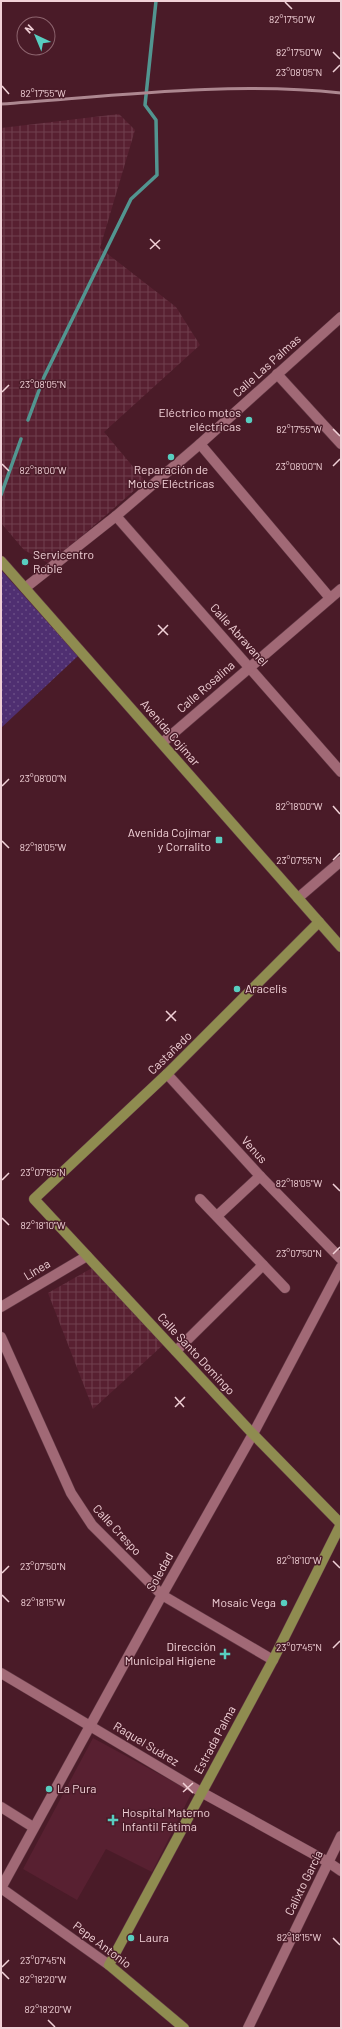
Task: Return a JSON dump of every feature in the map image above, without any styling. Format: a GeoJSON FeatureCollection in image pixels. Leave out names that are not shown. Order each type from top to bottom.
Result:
{"type":"FeatureCollection","features":[{"type":"Feature","properties":{"kind":"main road","name":"Avenida Cojímar"},"geometry":{"type":"LineString","coordinates":[[1,561],[341,947]]}},
{"type":"Feature","properties":{"kind":"main road","name":"Castañedo"},"geometry":{"type":"LineString","coordinates":[[34,1199],[167,1074],[319,922]]}},
{"type":"Feature","properties":{"kind":"main road","name":"Calle Santo Domingo"},"geometry":{"type":"LineString","coordinates":[[34,1199],[253,1434],[341,1524]]}},
{"type":"Feature","properties":{"kind":"main road","name":"Estrada Palma"},"geometry":{"type":"LineString","coordinates":[[109,1965],[273,1660],[341,1524]]}},
{"type":"Feature","properties":{"kind":"main road","name":"Pepe Antonio"},"geometry":{"type":"LineString","coordinates":[[109,1965],[184,2028]]}},
{"type":"Feature","properties":{"kind":"street","name":"Calle Las Palmas"},"geometry":{"type":"LineString","coordinates":[[25,588],[116,516],[200,444],[341,317]]}},
{"type":"Feature","properties":{"kind":"street"},"geometry":{"type":"LineString","coordinates":[[277,374],[341,444]]}},
{"type":"Feature","properties":{"kind":"street"},"geometry":{"type":"LineString","coordinates":[[200,444],[330,598]]}},
{"type":"Feature","properties":{"kind":"street","name":"Calle Abravanel"},"geometry":{"type":"LineString","coordinates":[[116,516],[341,772]]}},
{"type":"Feature","properties":{"kind":"street","name":"Calle Rosalina"},"geometry":{"type":"LineString","coordinates":[[162,743],[341,589]]}},
{"type":"Feature","properties":{"kind":"street"},"geometry":{"type":"LineString","coordinates":[[298,898],[341,861]]}},
{"type":"Feature","properties":{"kind":"street","name":"Venus"},"geometry":{"type":"LineString","coordinates":[[167,1074],[260,1176],[341,1259]]}},
{"type":"Feature","properties":{"kind":"street"},"geometry":{"type":"LineString","coordinates":[[216,1216],[260,1176]]}},
{"type":"Feature","properties":{"kind":"street"},"geometry":{"type":"LineString","coordinates":[[200,1199],[285,1288]]}},
{"type":"Feature","properties":{"kind":"street","name":"Línea"},"geometry":{"type":"LineString","coordinates":[[1,1307],[87,1256]]}},
{"type":"Feature","properties":{"kind":"street"},"geometry":{"type":"LineString","coordinates":[[176,1350],[263,1265]]}},
{"type":"Feature","properties":{"kind":"street","name":"Soledad"},"geometry":{"type":"LineString","coordinates":[[1,1888],[89,1726],[253,1434],[341,1267]]}},
{"type":"Feature","properties":{"kind":"street","name":"Calle Crespo"},"geometry":{"type":"LineString","coordinates":[[1,1337],[71,1493],[92,1525],[162,1595],[273,1660]]}},
{"type":"Feature","properties":{"kind":"street","name":"Raquel Suárez"},"geometry":{"type":"LineString","coordinates":[[1,1672],[201,1792],[328,1862],[341,1871]]}},
{"type":"Feature","properties":{"kind":"street"},"geometry":{"type":"LineString","coordinates":[[1,1807],[33,1827]]}},
{"type":"Feature","properties":{"kind":"street","name":"Calixto García"},"geometry":{"type":"LineString","coordinates":[[248,2028],[341,1836]]}},
{"type":"Feature","properties":{"kind":"street","name":"Pepe Antonio"},"geometry":{"type":"LineString","coordinates":[[1,1888],[109,1965]]}},
{"type":"Feature","properties":{"kind":"shaded area"},"geometry":{"type":"Polygon","coordinates":[[[119,114],[135,130],[100,248],[176,307],[200,345],[104,432],[145,481],[50,564],[24,550],[1,523],[1,128],[119,114]]]}},
{"type":"Feature","properties":{"kind":"shaded area"},"geometry":{"type":"Polygon","coordinates":[[[1,570],[78,656],[1,728],[1,570]]]}},
{"type":"Feature","properties":{"kind":"shaded area"},"geometry":{"type":"Polygon","coordinates":[[[92,1268],[163,1345],[93,1409],[48,1293],[92,1268]]]}},
{"type":"Feature","properties":{"kind":"shaded area","name":"Hospital Materno Infantil Fátima"},"geometry":{"type":"Polygon","coordinates":[[[93,1738],[192,1792],[152,1872],[106,1849],[77,1900],[23,1869],[93,1738]]]}},
{"type":"Feature","properties":{"kind":"waterway"},"geometry":{"type":"LineString","coordinates":[[28,420],[44,377],[131,199],[157,175],[156,120],[145,105],[156,1]]}},
{"type":"Feature","properties":{"kind":"waterway"},"geometry":{"type":"LineString","coordinates":[[1,495],[21,439]]}},
{"type":"Feature","properties":{"kind":"railway"},"geometry":{"type":"LineString","coordinates":[[1,104],[214,89],[299,90],[341,93]]}},
{"type":"Feature","properties":{"kind":"place","name":"Eléctrico motos eléctricas"},"geometry":{"type":"Point","coordinates":[249,420]}},
{"type":"Feature","properties":{"kind":"place","name":"Reparación de Motos Eléctricas"},"geometry":{"type":"Point","coordinates":[171,457]}},
{"type":"Feature","properties":{"kind":"place","name":"Servicentro Roble"},"geometry":{"type":"Point","coordinates":[25,562]}},
{"type":"Feature","properties":{"kind":"place","name":"Avenida Cojímar y Corralito"},"geometry":{"type":"Point","coordinates":[219,840]}},
{"type":"Feature","properties":{"kind":"place","name":"Aracelis"},"geometry":{"type":"Point","coordinates":[237,989]}},
{"type":"Feature","properties":{"kind":"place","name":"Mosaic Vega"},"geometry":{"type":"Point","coordinates":[284,1603]}},
{"type":"Feature","properties":{"kind":"place","name":"Dirección Municipal Higiene"},"geometry":{"type":"Point","coordinates":[225,1654]}},
{"type":"Feature","properties":{"kind":"place","name":"La Pura"},"geometry":{"type":"Point","coordinates":[49,1789]}},
{"type":"Feature","properties":{"kind":"place","name":"Hospital Materno Infantil Fátima"},"geometry":{"type":"Point","coordinates":[113,1820]}},
{"type":"Feature","properties":{"kind":"place","name":"Laura"},"geometry":{"type":"Point","coordinates":[131,1938]}}]}
